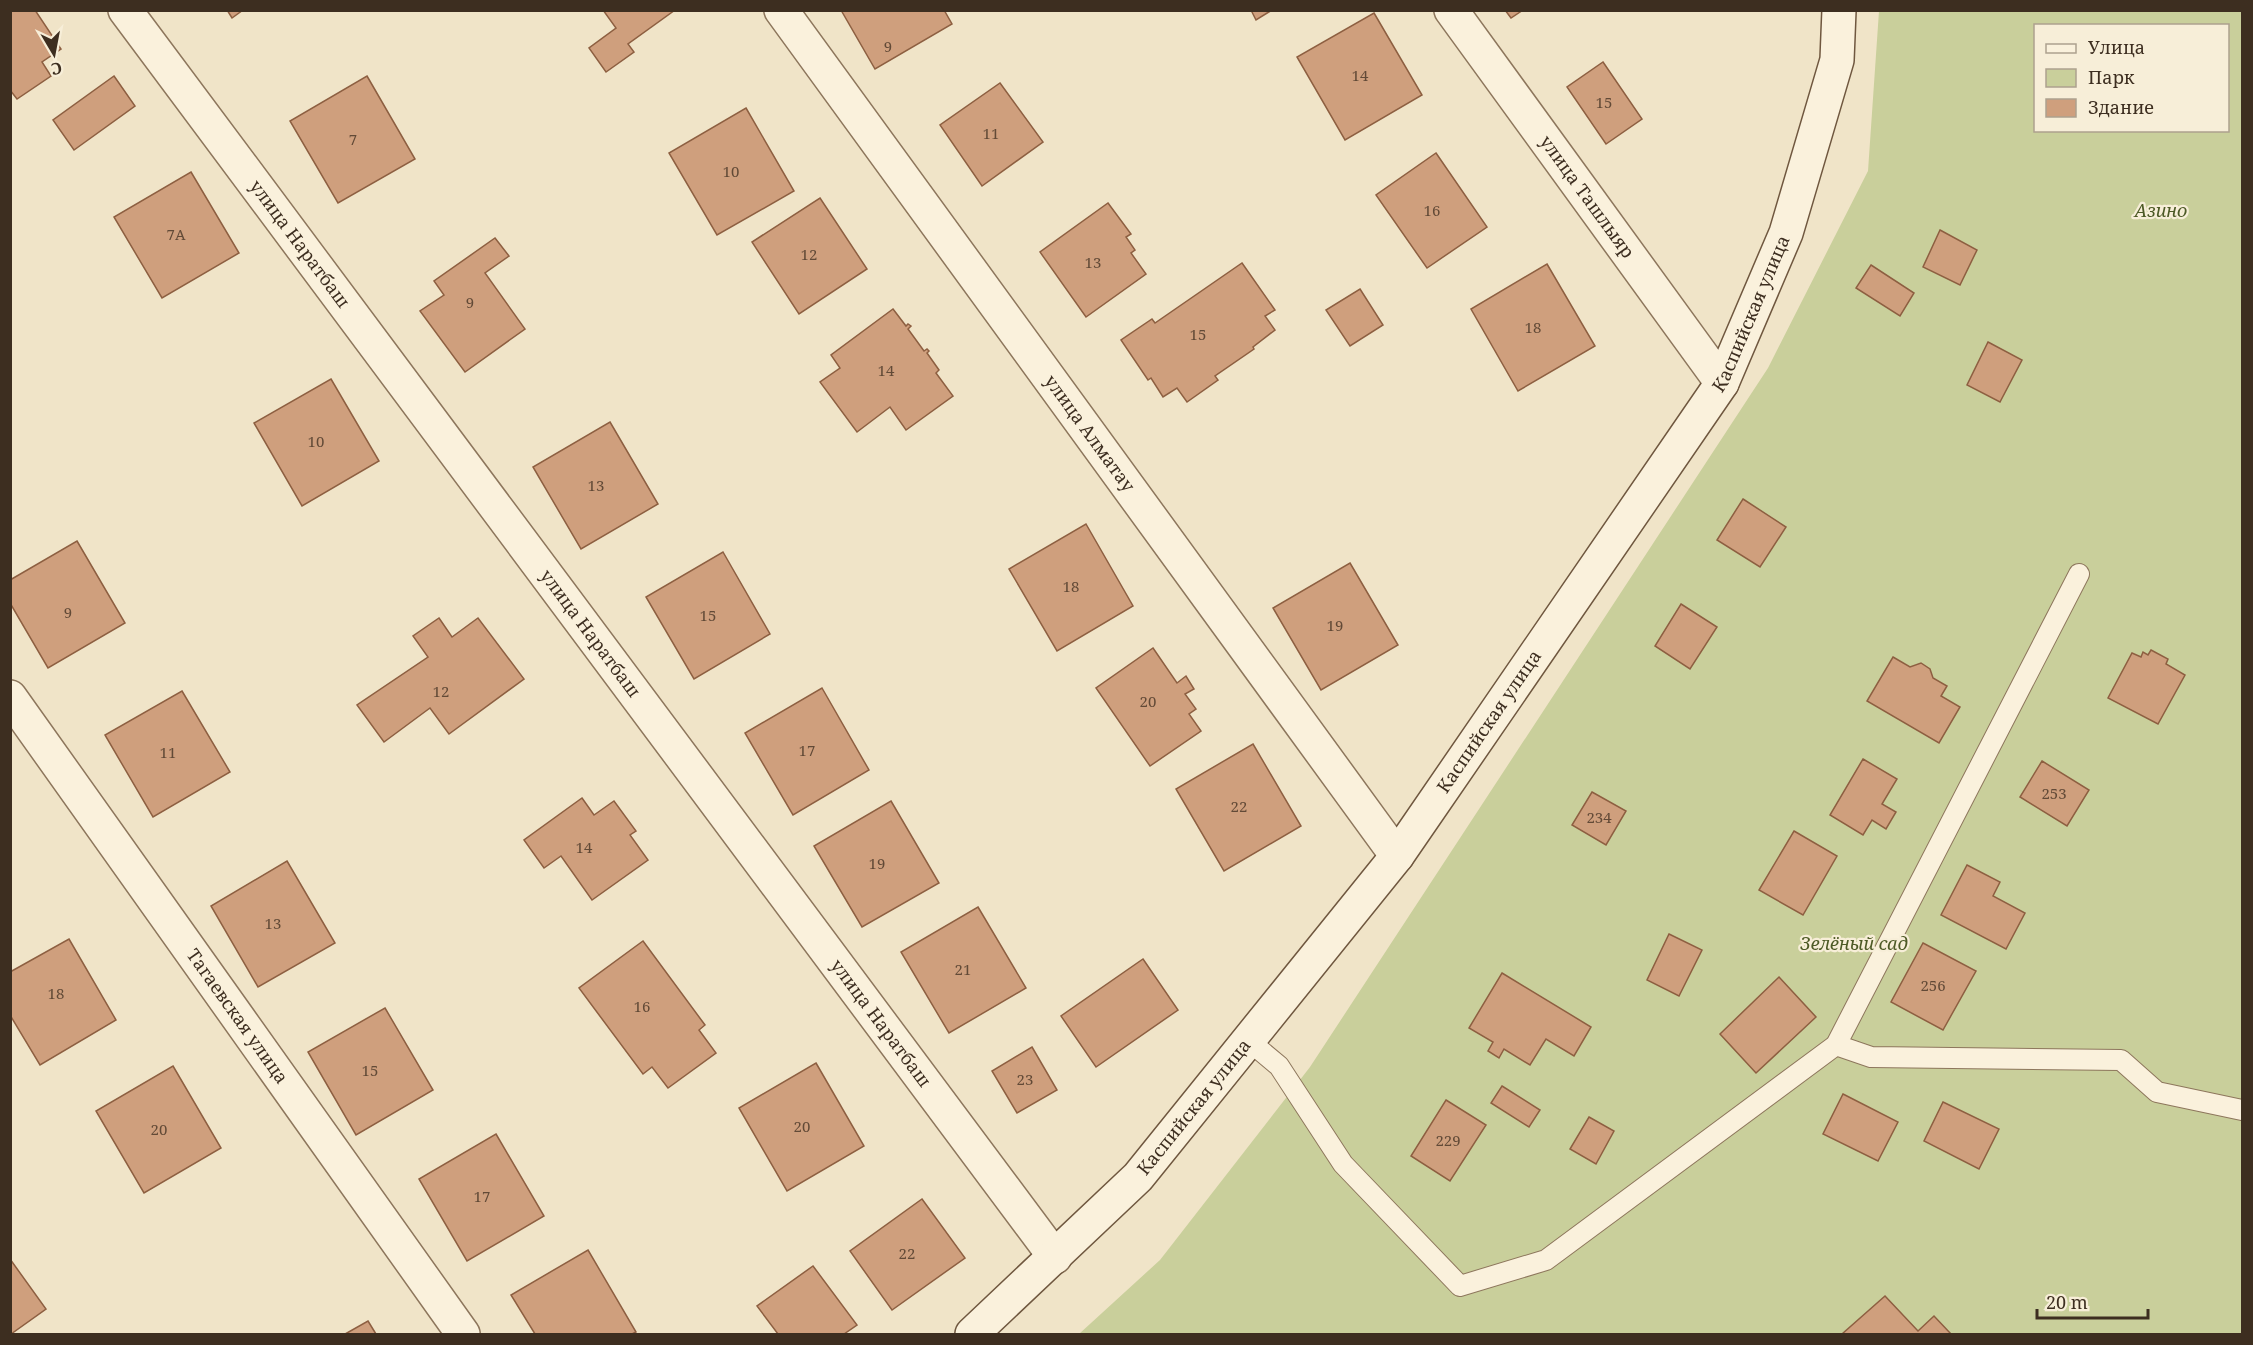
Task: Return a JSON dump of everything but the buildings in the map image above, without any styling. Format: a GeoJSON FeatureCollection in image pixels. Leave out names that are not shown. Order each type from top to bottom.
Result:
{"type":"FeatureCollection","features":[{"type":"Feature","properties":{"kind":"street","name":"улица Наратбаш"},"geometry":{"type":"LineString","coordinates":[[125,10],[1055,1257]]}},
{"type":"Feature","properties":{"kind":"street","name":"улица Алматау"},"geometry":{"type":"LineString","coordinates":[[781,10],[1397,856]]}},
{"type":"Feature","properties":{"kind":"street","name":"улица Ташлыяр"},"geometry":{"type":"LineString","coordinates":[[1451,10],[1722,383]]}},
{"type":"Feature","properties":{"kind":"street","name":"Каспийская улица"},"geometry":{"type":"LineString","coordinates":[[972,1335],[1138,1177],[1397,856],[1722,383],[1786,233],[1837,60],[1839,10]]}},
{"type":"Feature","properties":{"kind":"street","name":"Тагаевская улица"},"geometry":{"type":"LineString","coordinates":[[10,697],[463,1335]]}},
{"type":"Feature","properties":{"kind":"lane"},"geometry":{"type":"LineString","coordinates":[[1248,1040],[1279,1066],[1343,1164],[1460,1286],[1546,1260],[1836,1045],[2079,574]]}},
{"type":"Feature","properties":{"kind":"lane"},"geometry":{"type":"LineString","coordinates":[[1836,1045],[1871,1057],[2121,1060],[2157,1092],[2242,1110]]}},
{"type":"Feature","properties":{"kind":"green space","name":"Зелёный сад"},"geometry":{"type":"Polygon","coordinates":[[[1879,11],[2242,11],[2242,1334],[1079,1334],[1160,1260],[1310,1067],[1768,368],[1868,171],[1879,11]]]}},
{"type":"Feature","properties":{"kind":"park label","name":"Азино"},"geometry":{"type":"Point","coordinates":[2161,211]}}]}
